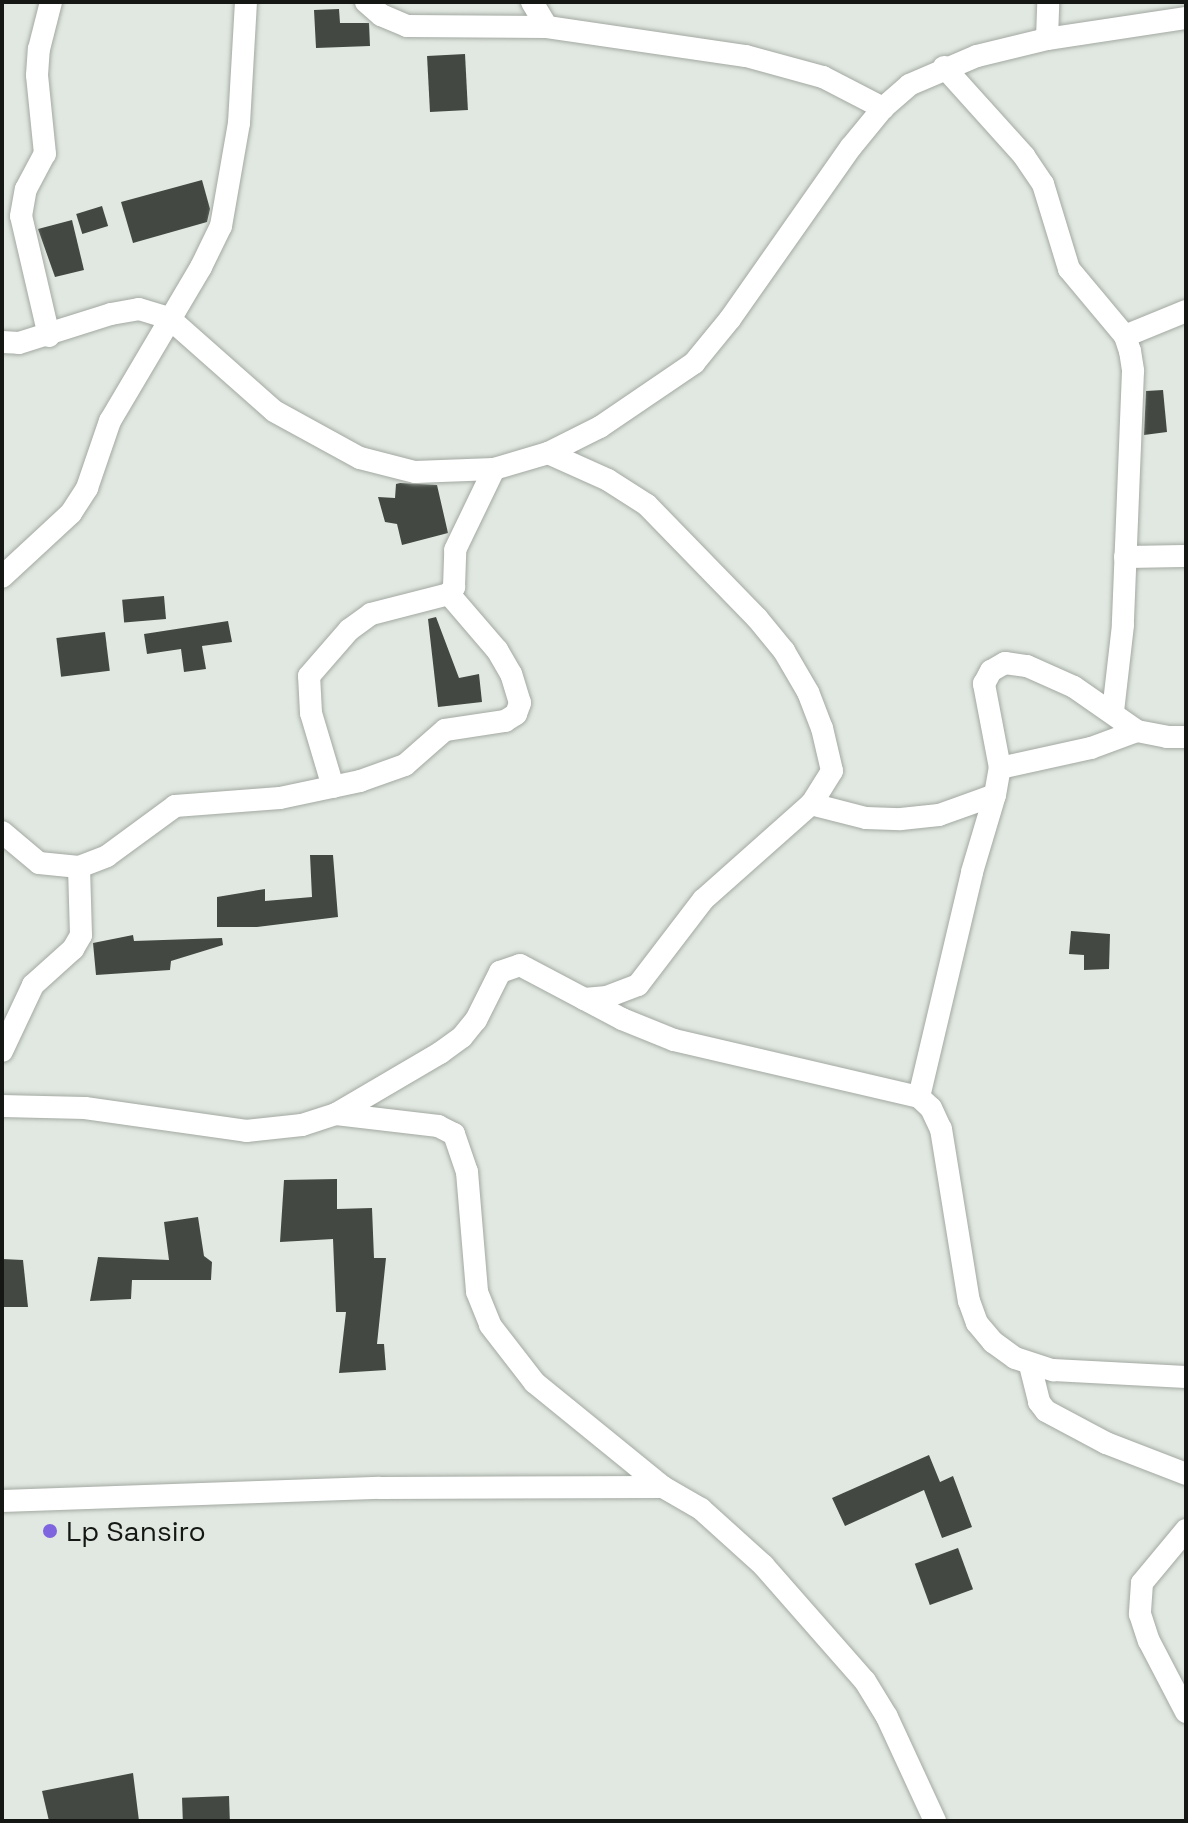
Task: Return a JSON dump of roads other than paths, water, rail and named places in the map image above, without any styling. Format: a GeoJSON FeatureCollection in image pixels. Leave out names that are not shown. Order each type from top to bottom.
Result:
{"type":"FeatureCollection","features":[{"type":"Feature","properties":{"kind":"street"},"geometry":{"type":"LineString","coordinates":[[49,336],[21,216],[26,189],[45,154],[37,75],[39,49],[51,2]]}},
{"type":"Feature","properties":{"kind":"street"},"geometry":{"type":"LineString","coordinates":[[2,577],[71,513],[87,488],[110,421],[221,226],[239,123],[246,2]]}},
{"type":"Feature","properties":{"kind":"street"},"geometry":{"type":"LineString","coordinates":[[366,2],[381,15],[407,26],[547,27],[746,56],[823,77],[883,108]]}},
{"type":"Feature","properties":{"kind":"street"},"geometry":{"type":"LineString","coordinates":[[532,2],[547,27]]}},
{"type":"Feature","properties":{"kind":"street"},"geometry":{"type":"LineString","coordinates":[[1047,39],[1048,2]]}},
{"type":"Feature","properties":{"kind":"street"},"geometry":{"type":"LineString","coordinates":[[2,342],[19,343],[49,336],[111,314],[139,309],[169,318],[274,411],[360,458],[415,472],[494,469],[548,453],[600,427],[694,363],[730,319],[808,206],[883,108],[909,85],[944,67],[1047,39],[1186,18]]}},
{"type":"Feature","properties":{"kind":"street"},"geometry":{"type":"LineString","coordinates":[[944,67],[1024,156],[1043,184],[1069,269],[1125,336],[1133,371],[1125,557],[1113,712]]}},
{"type":"Feature","properties":{"kind":"street"},"geometry":{"type":"LineString","coordinates":[[1125,336],[1186,311]]}},
{"type":"Feature","properties":{"kind":"street"},"geometry":{"type":"LineString","coordinates":[[548,453],[608,480],[647,505],[703,560],[784,651],[808,692],[832,758],[827,785],[811,804],[703,900],[638,985],[607,997],[584,999]]}},
{"type":"Feature","properties":{"kind":"street"},"geometry":{"type":"LineString","coordinates":[[333,787],[311,713],[309,676],[349,630],[371,614],[449,594],[454,587],[455,550],[494,469]]}},
{"type":"Feature","properties":{"kind":"street"},"geometry":{"type":"LineString","coordinates":[[1125,557],[1186,556]]}},
{"type":"Feature","properties":{"kind":"street"},"geometry":{"type":"LineString","coordinates":[[2,832],[39,863],[60,868],[79,867],[107,856],[175,806],[280,798],[333,787],[405,765],[445,730],[505,721],[516,714],[520,703],[511,674],[497,650],[449,594]]}},
{"type":"Feature","properties":{"kind":"street"},"geometry":{"type":"LineString","coordinates":[[919,1097],[1000,768],[984,684],[991,671],[1005,663],[1027,666],[1074,687],[1137,731]]}},
{"type":"Feature","properties":{"kind":"street"},"geometry":{"type":"LineString","coordinates":[[1000,768],[1091,748],[1137,731],[1186,737]]}},
{"type":"Feature","properties":{"kind":"street"},"geometry":{"type":"LineString","coordinates":[[811,804],[866,818],[901,819],[939,815],[995,795]]}},
{"type":"Feature","properties":{"kind":"street"},"geometry":{"type":"LineString","coordinates":[[2,1051],[33,985],[73,949],[81,935],[79,867]]}},
{"type":"Feature","properties":{"kind":"street"},"geometry":{"type":"LineString","coordinates":[[2,1106],[85,1108],[246,1131],[302,1125],[336,1114],[462,1037],[476,1020],[500,972],[507,967],[520,965],[622,1019],[674,1040],[785,1069],[898,1089],[919,1097],[931,1108],[941,1129],[969,1301],[977,1323],[993,1342],[1030,1365],[1053,1370],[1186,1377]]}},
{"type":"Feature","properties":{"kind":"street"},"geometry":{"type":"LineString","coordinates":[[336,1114],[438,1126],[454,1134],[467,1172],[477,1292],[490,1325],[535,1383],[663,1487],[701,1509],[763,1565],[865,1681],[887,1717],[935,1821]]}},
{"type":"Feature","properties":{"kind":"street"},"geometry":{"type":"LineString","coordinates":[[1030,1365],[1039,1402],[1046,1411],[1106,1443],[1186,1474]]}},
{"type":"Feature","properties":{"kind":"street"},"geometry":{"type":"LineString","coordinates":[[2,1501],[366,1488],[663,1487]]}},
{"type":"Feature","properties":{"kind":"street"},"geometry":{"type":"LineString","coordinates":[[1186,1530],[1142,1583],[1140,1614],[1149,1641],[1186,1712]]}},
{"type":"Feature","properties":{"kind":"place","name":"Lp Sansiro"},"geometry":{"type":"Point","coordinates":[50,1531]}}]}
